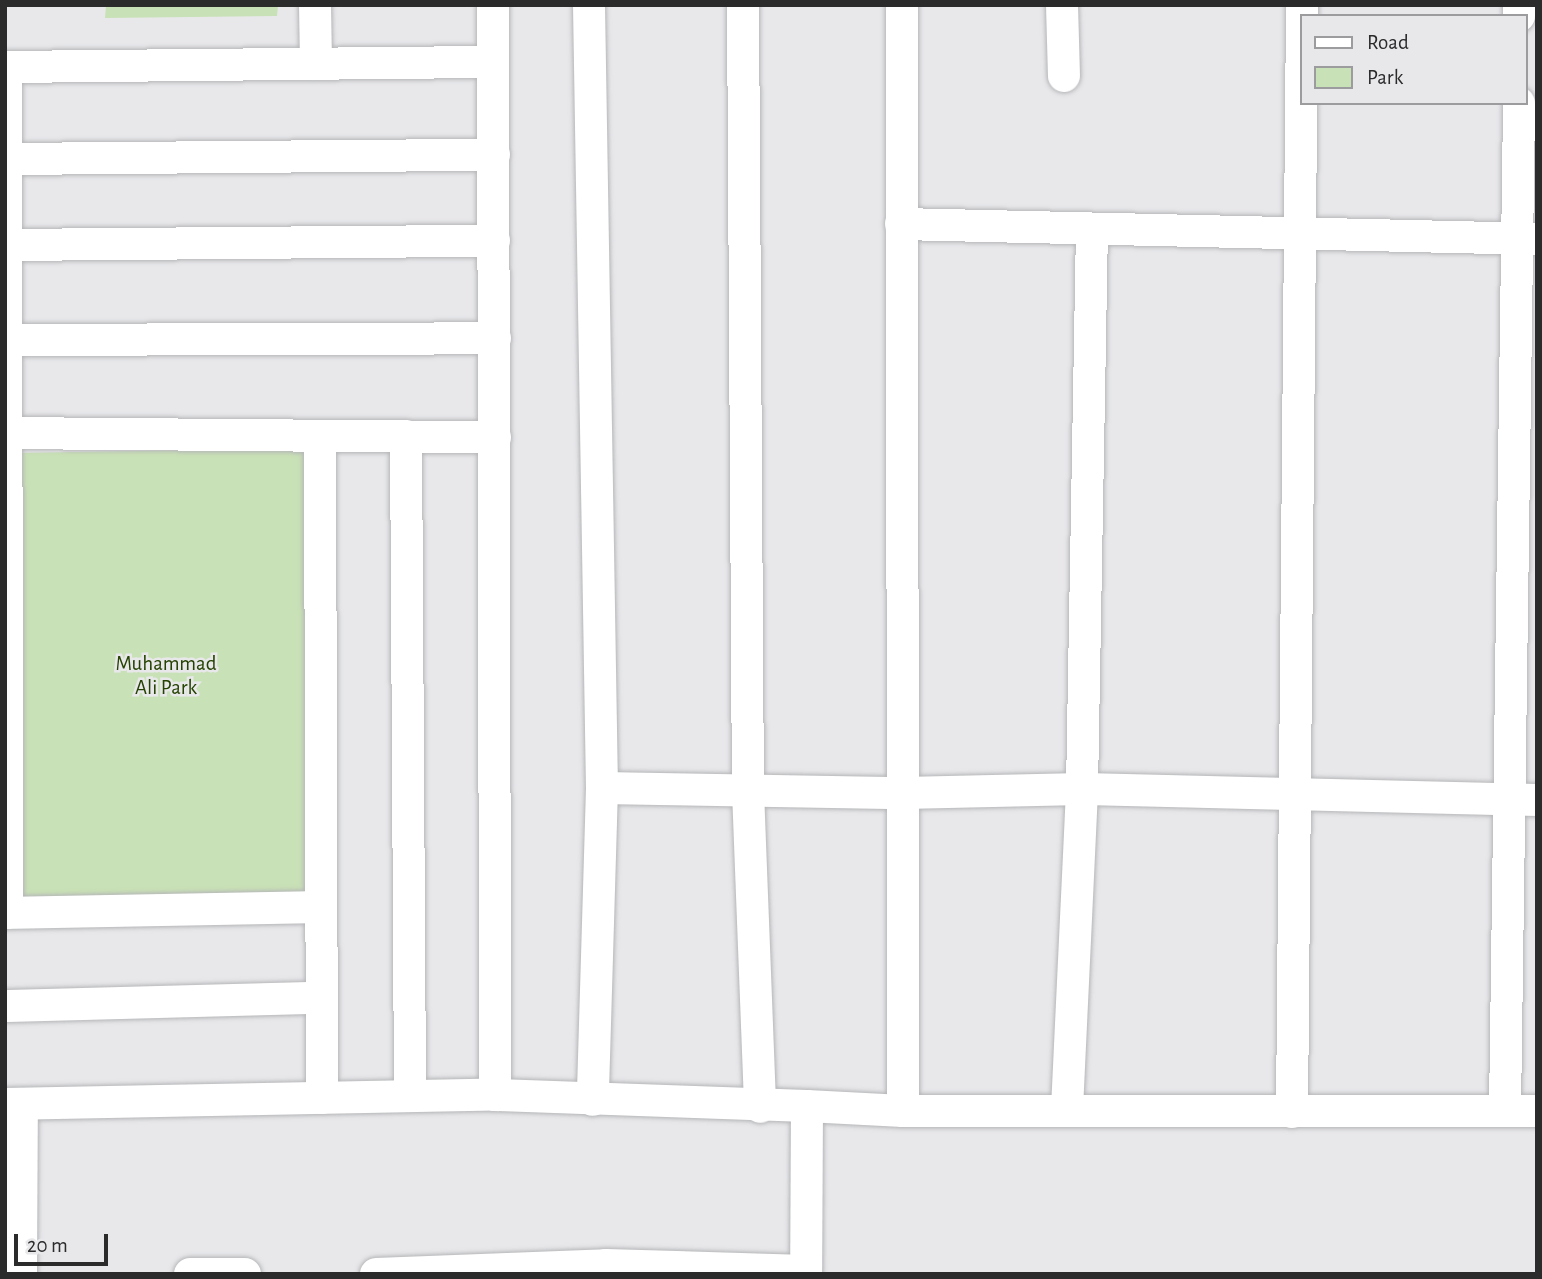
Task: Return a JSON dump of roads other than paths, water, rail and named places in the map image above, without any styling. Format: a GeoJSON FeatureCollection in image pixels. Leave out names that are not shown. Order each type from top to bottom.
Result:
{"type":"FeatureCollection","features":[{"type":"Feature","properties":{"kind":"street"},"geometry":{"type":"LineString","coordinates":[[315,5],[316,64]]}},
{"type":"Feature","properties":{"kind":"street"},"geometry":{"type":"LineString","coordinates":[[493,5],[495,1095]]}},
{"type":"Feature","properties":{"kind":"street"},"geometry":{"type":"LineString","coordinates":[[589,5],[602,788],[593,1100]]}},
{"type":"Feature","properties":{"kind":"street"},"geometry":{"type":"LineString","coordinates":[[743,5],[748,791],[760,1107]]}},
{"type":"Feature","properties":{"kind":"street"},"geometry":{"type":"LineString","coordinates":[[902,5],[903,1111]]}},
{"type":"Feature","properties":{"kind":"street"},"geometry":{"type":"LineString","coordinates":[[1062,5],[1064,76]]}},
{"type":"Feature","properties":{"kind":"street"},"geometry":{"type":"LineString","coordinates":[[320,907],[6,913],[6,67],[494,62]]}},
{"type":"Feature","properties":{"kind":"street"},"geometry":{"type":"LineString","coordinates":[[1292,1112],[1300,105]]}},
{"type":"Feature","properties":{"kind":"street"},"geometry":{"type":"LineString","coordinates":[[1506,1110],[1524,800],[1528,239],[1519,105]]}},
{"type":"Feature","properties":{"kind":"street"},"geometry":{"type":"LineString","coordinates":[[6,159],[494,155]]}},
{"type":"Feature","properties":{"kind":"street"},"geometry":{"type":"LineString","coordinates":[[901,224],[1298,236],[1528,239]]}},
{"type":"Feature","properties":{"kind":"street"},"geometry":{"type":"LineString","coordinates":[[1066,1109],[1082,789],[1092,229]]}},
{"type":"Feature","properties":{"kind":"street"},"geometry":{"type":"LineString","coordinates":[[6,245],[494,241]]}},
{"type":"Feature","properties":{"kind":"street"},"geometry":{"type":"LineString","coordinates":[[6,340],[495,338]]}},
{"type":"Feature","properties":{"kind":"street"},"geometry":{"type":"LineString","coordinates":[[6,433],[495,437]]}},
{"type":"Feature","properties":{"kind":"street"},"geometry":{"type":"LineString","coordinates":[[320,436],[322,1098]]}},
{"type":"Feature","properties":{"kind":"street"},"geometry":{"type":"LineString","coordinates":[[406,436],[410,1095]]}},
{"type":"Feature","properties":{"kind":"street"},"geometry":{"type":"LineString","coordinates":[[602,788],[902,793],[1082,789],[1524,800]]}},
{"type":"Feature","properties":{"kind":"street"},"geometry":{"type":"LineString","coordinates":[[5,1006],[321,998]]}},
{"type":"Feature","properties":{"kind":"street"},"geometry":{"type":"LineString","coordinates":[[21,1274],[13,1104],[495,1095],[903,1111],[1537,1111]]}},
{"type":"Feature","properties":{"kind":"street"},"geometry":{"type":"LineString","coordinates":[[376,1274],[606,1269],[806,1272],[807,1106]]}},
{"type":"Feature","properties":{"kind":"street"},"geometry":{"type":"LineString","coordinates":[[206,1273],[245,1274]]}},
{"type":"Feature","properties":{"kind":"park label","name":"Muhammad Ali Park"},"geometry":{"type":"Point","coordinates":[166,676]}}]}
